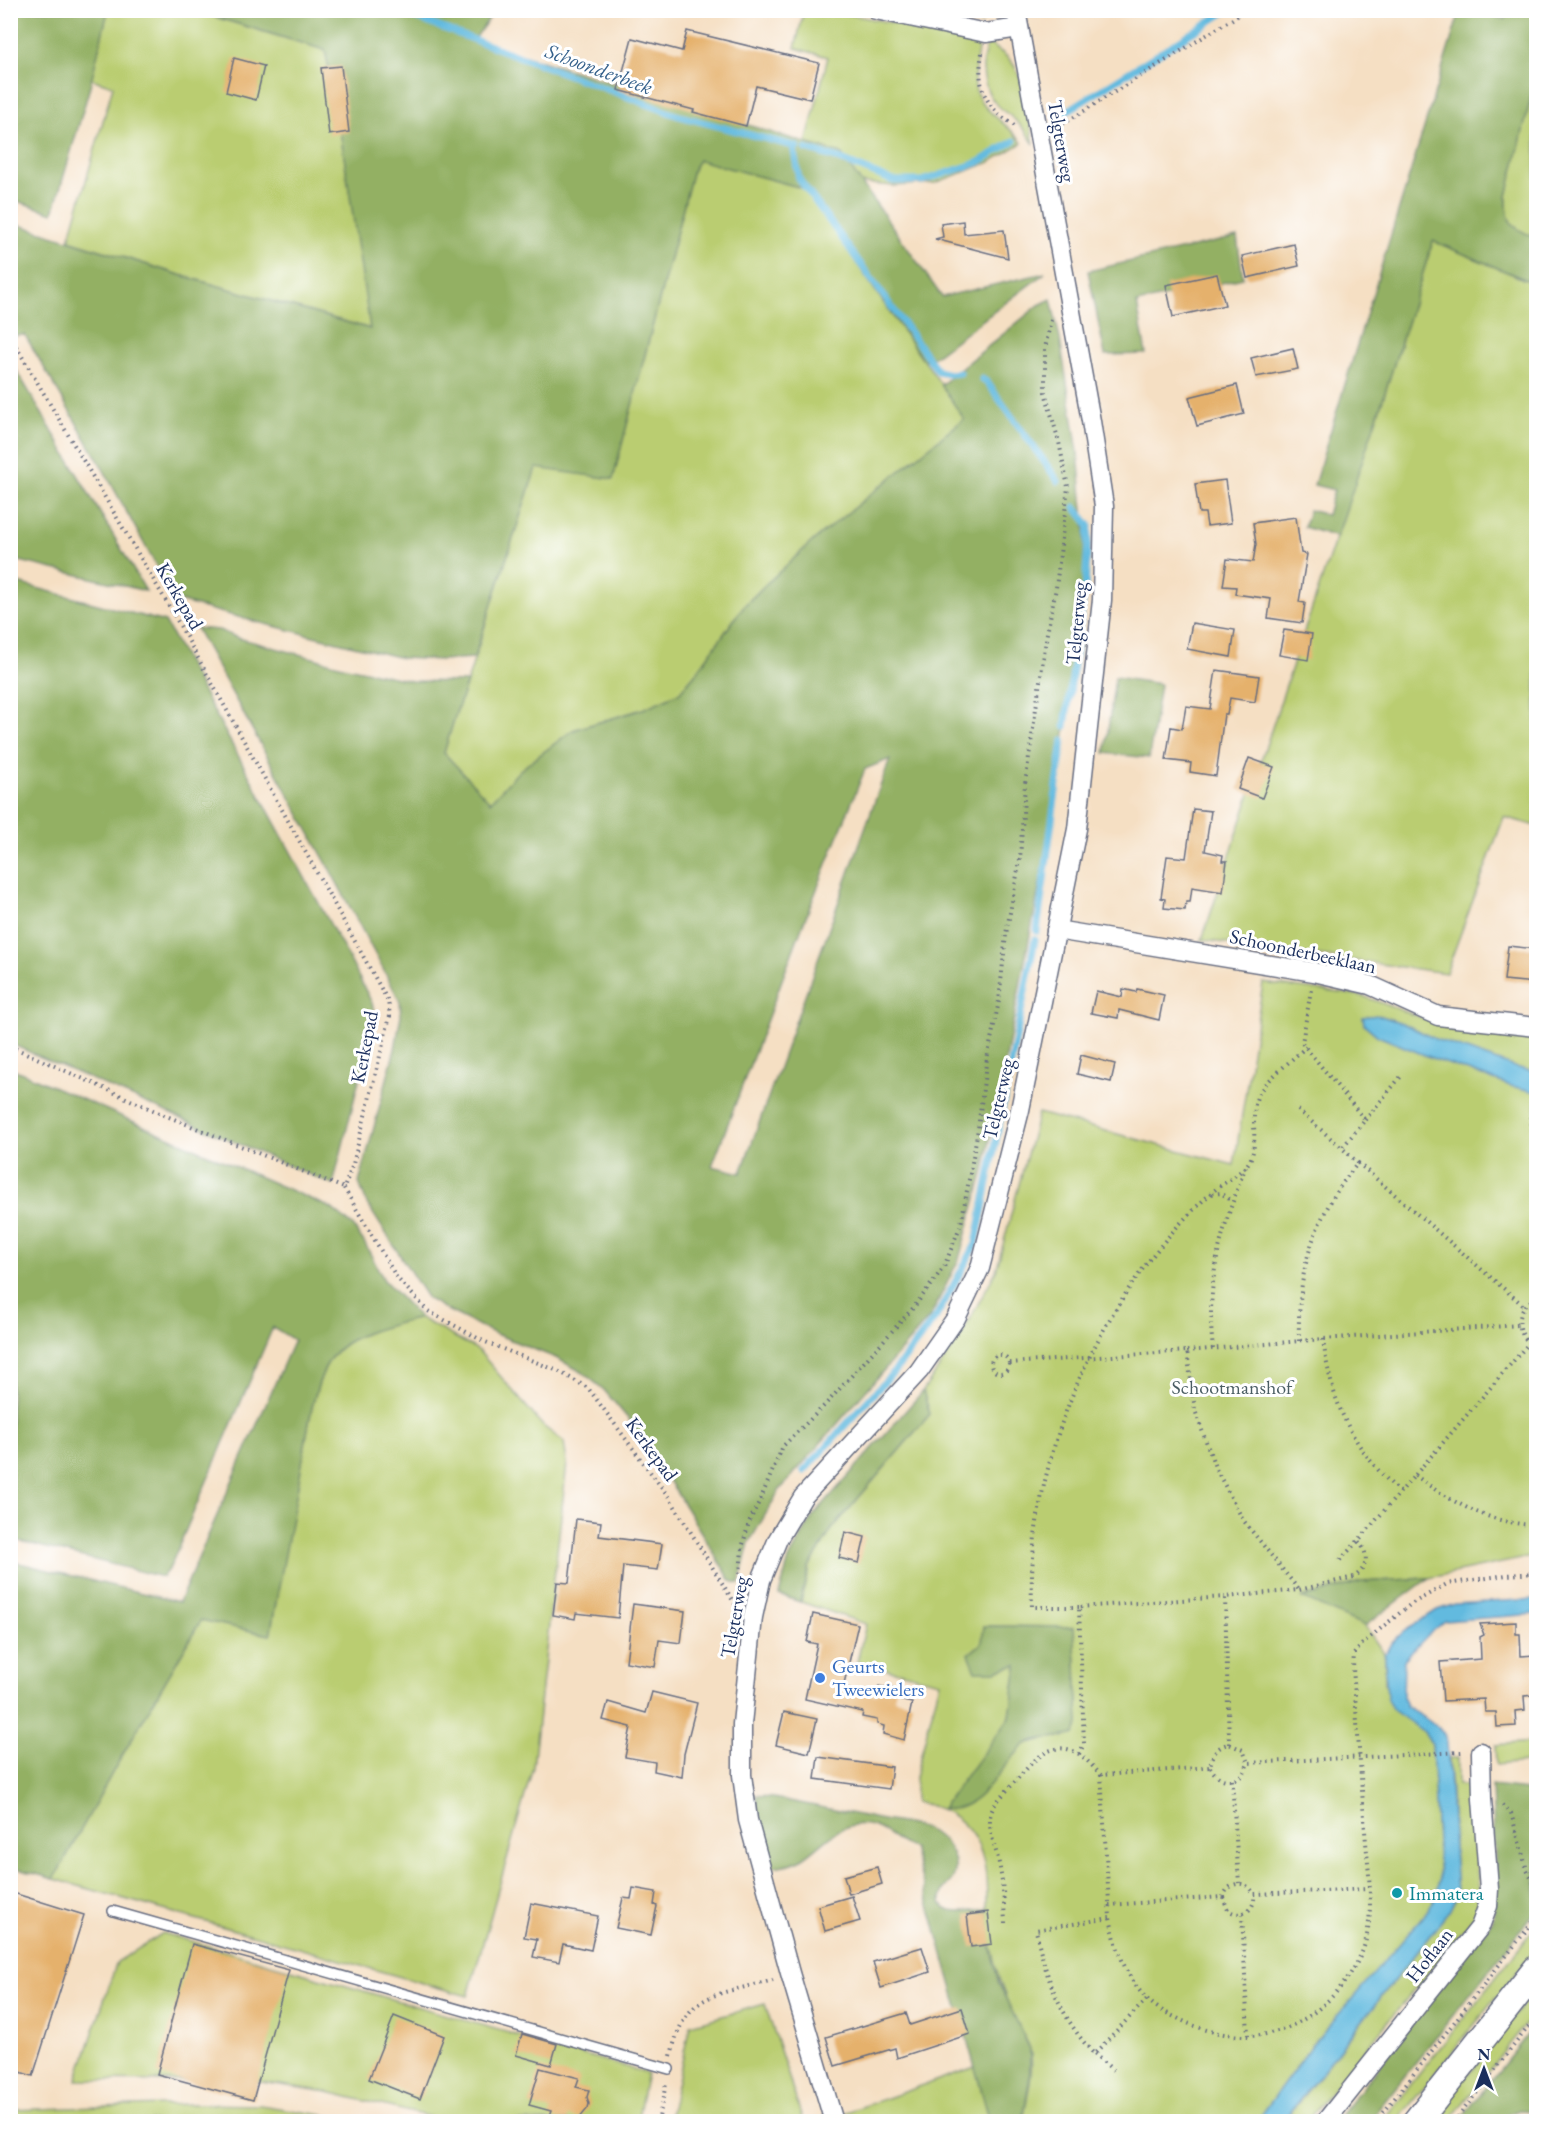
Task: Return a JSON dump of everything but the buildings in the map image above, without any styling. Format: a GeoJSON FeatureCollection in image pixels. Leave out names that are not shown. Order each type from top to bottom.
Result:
{"type":"FeatureCollection","features":[{"type":"Feature","properties":{"kind":"main road"},"geometry":{"type":"LineString","coordinates":[[1416,2121],[1536,1970]]}},
{"type":"Feature","properties":{"kind":"street"},"geometry":{"type":"LineString","coordinates":[[876,10],[986,33],[1017,19]]}},
{"type":"Feature","properties":{"kind":"street","name":"Telgterweg"},"geometry":{"type":"LineString","coordinates":[[834,2121],[748,1820],[742,1775],[742,1724],[753,1617],[761,1580],[778,1539],[803,1497],[919,1371],[956,1318],[980,1268],[1020,1110],[1077,830],[1102,600],[1104,506],[1091,421],[1017,19]]}},
{"type":"Feature","properties":{"kind":"street","name":"Schoonderbeeklaan"},"geometry":{"type":"LineString","coordinates":[[1056,930],[1314,972],[1370,985],[1438,1016],[1536,1027]]}},
{"type":"Feature","properties":{"kind":"street","name":"Hoflaan"},"geometry":{"type":"LineString","coordinates":[[1325,2121],[1480,1927],[1488,1905],[1489,1889],[1482,1799],[1473,1752]]}},
{"type":"Feature","properties":{"kind":"lane"},"geometry":{"type":"LineString","coordinates":[[113,1911],[669,2069]]}},
{"type":"Feature","properties":{"kind":"path"},"geometry":{"type":"LineString","coordinates":[[1039,138],[1247,10]]}},
{"type":"Feature","properties":{"kind":"path","name":"Telgterweg"},"geometry":{"type":"LineString","coordinates":[[986,33],[980,66],[980,86],[989,104],[1020,132]]}},
{"type":"Feature","properties":{"kind":"path","name":"Telgterweg"},"geometry":{"type":"LineString","coordinates":[[740,1584],[742,1548],[749,1522],[783,1446],[825,1405],[914,1307],[944,1267],[961,1224],[978,1129],[986,1064],[999,1000],[1006,934],[1020,859],[1025,784],[1047,633],[1056,588],[1068,487],[1059,442],[1045,392],[1045,348],[1053,311]]}},
{"type":"Feature","properties":{"kind":"path","name":"Kerkepad"},"geometry":{"type":"LineString","coordinates":[[10,336],[173,613],[388,1001],[390,1016],[353,1164],[344,1188],[397,1278],[428,1311],[483,1341],[558,1371],[588,1388],[670,1500],[740,1612]]}},
{"type":"Feature","properties":{"kind":"path"},"geometry":{"type":"LineString","coordinates":[[1314,972],[1302,1043],[1365,1120]]}},
{"type":"Feature","properties":{"kind":"path"},"geometry":{"type":"LineString","coordinates":[[10,1046],[164,1115],[344,1188]]}},
{"type":"Feature","properties":{"kind":"path"},"geometry":{"type":"LineString","coordinates":[[1213,1349],[1210,1325],[1211,1289],[1232,1202],[1252,1156],[1258,1095],[1265,1085],[1306,1047]]}},
{"type":"Feature","properties":{"kind":"path"},"geometry":{"type":"LineString","coordinates":[[1342,1148],[1403,1074]]}},
{"type":"Feature","properties":{"kind":"path"},"geometry":{"type":"LineString","coordinates":[[1298,1110],[1524,1306]]}},
{"type":"Feature","properties":{"kind":"path"},"geometry":{"type":"LineString","coordinates":[[1531,1117],[1536,1185]]}},
{"type":"Feature","properties":{"kind":"path"},"geometry":{"type":"LineString","coordinates":[[1299,1341],[1298,1312],[1302,1275],[1314,1233],[1329,1202],[1358,1163]]}},
{"type":"Feature","properties":{"kind":"path"},"geometry":{"type":"LineString","coordinates":[[1247,1165],[1211,1194],[1169,1236],[1130,1288],[1088,1358],[1070,1399],[1052,1455],[1036,1530],[1031,1582],[1032,1608],[1079,1607],[1299,1590],[1359,1574],[1366,1563],[1366,1555],[1364,1547],[1358,1541]]}},
{"type":"Feature","properties":{"kind":"path"},"geometry":{"type":"LineString","coordinates":[[1211,1194],[1221,1193],[1232,1202]]}},
{"type":"Feature","properties":{"kind":"path"},"geometry":{"type":"LineString","coordinates":[[1536,1298],[1524,1306],[1519,1318],[1524,1339],[1536,1347]]}},
{"type":"Feature","properties":{"kind":"path"},"geometry":{"type":"LineString","coordinates":[[1010,1363],[1519,1325]]}},
{"type":"Feature","properties":{"kind":"path"},"geometry":{"type":"LineString","coordinates":[[1323,1339],[1332,1387],[1346,1424],[1360,1449],[1379,1473],[1400,1492]]}},
{"type":"Feature","properties":{"kind":"path"},"geometry":{"type":"LineString","coordinates":[[1340,1560],[1529,1343]]}},
{"type":"Feature","properties":{"kind":"path"},"geometry":{"type":"LineString","coordinates":[[1187,1351],[1195,1410],[1215,1467],[1243,1520],[1299,1590]]}},
{"type":"Feature","properties":{"kind":"path"},"geometry":{"type":"LineString","coordinates":[[999,1355],[1005,1356],[1010,1363],[1009,1368],[1000,1373],[996,1372],[991,1365],[995,1357],[999,1355]]}},
{"type":"Feature","properties":{"kind":"path"},"geometry":{"type":"LineString","coordinates":[[1415,1475],[1440,1495],[1468,1509],[1498,1519],[1536,1525]]}},
{"type":"Feature","properties":{"kind":"path"},"geometry":{"type":"LineString","coordinates":[[1005,1923],[1001,1875],[990,1825],[990,1815],[999,1799],[1035,1759],[1046,1752],[1057,1749],[1079,1754],[1101,1775],[1110,1917],[1123,1962],[1133,1981],[1147,1999],[1159,2009],[1191,2026],[1230,2035],[1269,2034],[1308,2016],[1340,1990],[1353,1971],[1367,1936],[1369,1889],[1353,1668],[1354,1654],[1364,1642],[1412,1604],[1447,1584],[1536,1573]]}},
{"type":"Feature","properties":{"kind":"path","name":"Telgterweg"},"geometry":{"type":"LineString","coordinates":[[739,1596],[739,1604]]}},
{"type":"Feature","properties":{"kind":"path"},"geometry":{"type":"LineString","coordinates":[[1225,1597],[1228,1744]]}},
{"type":"Feature","properties":{"kind":"path"},"geometry":{"type":"LineString","coordinates":[[1079,1607],[1084,1744],[1079,1754]]}},
{"type":"Feature","properties":{"kind":"path"},"geometry":{"type":"LineString","coordinates":[[1228,1744],[1243,1750],[1248,1763],[1244,1775],[1232,1780],[1220,1779],[1210,1767],[1216,1751],[1228,1744]]}},
{"type":"Feature","properties":{"kind":"path"},"geometry":{"type":"LineString","coordinates":[[1248,1763],[1473,1752]]}},
{"type":"Feature","properties":{"kind":"path"},"geometry":{"type":"LineString","coordinates":[[1101,1775],[1210,1767]]}},
{"type":"Feature","properties":{"kind":"path"},"geometry":{"type":"LineString","coordinates":[[1232,1780],[1239,1883]]}},
{"type":"Feature","properties":{"kind":"path"},"geometry":{"type":"LineString","coordinates":[[1482,1799],[1497,1802],[1511,1813],[1527,1870],[1536,1887]]}},
{"type":"Feature","properties":{"kind":"path"},"geometry":{"type":"LineString","coordinates":[[1239,1883],[1246,1885],[1254,1894],[1255,1900],[1251,1909],[1237,1914],[1228,1910],[1223,1897],[1228,1888],[1239,1883]]}},
{"type":"Feature","properties":{"kind":"path"},"geometry":{"type":"LineString","coordinates":[[1254,1894],[1369,1889]]}},
{"type":"Feature","properties":{"kind":"path"},"geometry":{"type":"LineString","coordinates":[[1109,1905],[1223,1897]]}},
{"type":"Feature","properties":{"kind":"path"},"geometry":{"type":"LineString","coordinates":[[1242,1914],[1248,2035]]}},
{"type":"Feature","properties":{"kind":"path"},"geometry":{"type":"LineString","coordinates":[[1110,1917],[1036,1930],[1042,1962],[1056,1998],[1079,2037],[1113,2070]]}},
{"type":"Feature","properties":{"kind":"path"},"geometry":{"type":"LineString","coordinates":[[1376,2121],[1536,1918]]}},
{"type":"Feature","properties":{"kind":"path"},"geometry":{"type":"LineString","coordinates":[[658,2121],[675,2040],[683,2020],[693,2007],[710,1996],[771,1980]]}},
{"type":"Feature","properties":{"kind":"path"},"geometry":{"type":"LineString","coordinates":[[1094,2054],[1147,1999]]}},
{"type":"Feature","properties":{"kind":"path"},"geometry":{"type":"LineString","coordinates":[[1454,2121],[1536,2017]]}},
{"type":"Feature","properties":{"kind":"green space"},"geometry":{"type":"Polygon","coordinates":[[[11,10],[108,11],[89,90],[53,213],[11,199],[11,10]]]}},
{"type":"Feature","properties":{"kind":"green space"},"geometry":{"type":"Polygon","coordinates":[[[495,10],[474,40],[841,154],[942,297],[1045,273],[930,360],[922,359],[806,189],[699,160],[693,169],[613,479],[536,468],[474,658],[441,660],[402,658],[175,600],[97,458],[25,335],[11,336],[10,222],[180,275],[370,329],[335,97],[325,50],[195,11],[495,10]]]}},
{"type":"Feature","properties":{"kind":"green space"},"geometry":{"type":"Polygon","coordinates":[[[108,11],[195,11],[325,50],[335,97],[371,329],[180,275],[69,240],[113,86],[91,79],[108,11]]]}},
{"type":"Feature","properties":{"kind":"green space"},"geometry":{"type":"Polygon","coordinates":[[[804,11],[831,11],[978,39],[974,80],[978,95],[988,110],[1022,143],[990,162],[935,183],[894,186],[860,183],[841,154],[806,143],[828,57],[795,48],[804,11]]]}},
{"type":"Feature","properties":{"kind":"green space"},"geometry":{"type":"Polygon","coordinates":[[[922,11],[984,11],[982,23],[922,11]]]}},
{"type":"Feature","properties":{"kind":"green space"},"geometry":{"type":"Polygon","coordinates":[[[1460,11],[1471,11],[1505,19],[1508,11],[1536,11],[1536,77],[1507,196],[1507,213],[1516,227],[1536,238],[1536,284],[1433,241],[1337,537],[1304,527],[1309,510],[1327,515],[1334,490],[1314,485],[1460,11]]]}},
{"type":"Feature","properties":{"kind":"green space"},"geometry":{"type":"Polygon","coordinates":[[[988,43],[1006,56],[1016,69],[1024,89],[1034,144],[1021,126],[1000,108],[988,92],[983,67],[988,43]]]}},
{"type":"Feature","properties":{"kind":"green space"},"geometry":{"type":"Polygon","coordinates":[[[1536,77],[1536,238],[1521,231],[1509,219],[1507,196],[1536,77]]]}},
{"type":"Feature","properties":{"kind":"green space"},"geometry":{"type":"Polygon","coordinates":[[[699,160],[806,189],[965,419],[814,540],[765,585],[743,607],[697,672],[679,693],[643,709],[573,730],[520,770],[490,803],[444,753],[455,716],[536,467],[613,479],[693,169],[699,160]]]}},
{"type":"Feature","properties":{"kind":"green space"},"geometry":{"type":"Polygon","coordinates":[[[1237,237],[1243,278],[1137,303],[1146,354],[1105,355],[1088,271],[1237,237]]]}},
{"type":"Feature","properties":{"kind":"green space"},"geometry":{"type":"Polygon","coordinates":[[[1433,241],[1536,284],[1536,826],[1504,817],[1446,973],[1202,940],[1382,402],[1433,241]]]}},
{"type":"Feature","properties":{"kind":"green space"},"geometry":{"type":"Polygon","coordinates":[[[1051,299],[1060,339],[1078,452],[1085,532],[1083,595],[1056,802],[984,1170],[959,1259],[930,1317],[779,1491],[749,1543],[739,1584],[731,1581],[651,1451],[604,1390],[582,1372],[556,1358],[498,1335],[428,1299],[367,1204],[359,1183],[395,1049],[401,1015],[400,1001],[196,628],[219,630],[238,638],[347,667],[412,681],[467,682],[444,753],[490,802],[520,770],[573,730],[643,709],[679,693],[697,672],[743,607],[765,585],[814,540],[964,419],[941,385],[1039,305],[1051,299]],[[890,759],[865,769],[803,924],[712,1166],[741,1173],[890,759]]]}},
{"type":"Feature","properties":{"kind":"green space"},"geometry":{"type":"Polygon","coordinates":[[[11,361],[146,591],[11,559],[11,361]]]}},
{"type":"Feature","properties":{"kind":"green space"},"geometry":{"type":"Polygon","coordinates":[[[10,581],[165,622],[351,962],[372,1003],[375,1015],[333,1185],[11,1044],[10,581]]]}},
{"type":"Feature","properties":{"kind":"green space"},"geometry":{"type":"Polygon","coordinates":[[[1115,677],[1160,684],[1149,758],[1105,753],[1115,677]]]}},
{"type":"Feature","properties":{"kind":"green space","name":"Schootmanshof"},"geometry":{"type":"Polygon","coordinates":[[[1263,983],[1363,996],[1428,1020],[1536,1034],[1536,1072],[1514,1067],[1435,1039],[1379,1015],[1363,1017],[1364,1024],[1378,1036],[1437,1060],[1511,1086],[1536,1092],[1536,1556],[1429,1578],[1361,1582],[1303,1598],[1365,1626],[1385,1655],[1385,1684],[1413,1723],[1424,1732],[1432,1744],[1439,1880],[1435,1899],[1423,1917],[1313,2044],[1257,2121],[1023,2121],[1031,2075],[1030,2049],[1015,2020],[995,1964],[988,1928],[985,1871],[980,1849],[969,1831],[956,1818],[949,1813],[915,1802],[915,1777],[940,1682],[857,1662],[866,1624],[801,1602],[809,1567],[832,1529],[930,1414],[923,1391],[961,1335],[996,1271],[1038,1113],[1234,1165],[1263,983]],[[984,1626],[982,1643],[969,1654],[995,1671],[1017,1664],[1010,1717],[998,1734],[1004,1766],[1025,1744],[1053,1737],[1065,1737],[1079,1724],[1074,1627],[984,1626]]]}},
{"type":"Feature","properties":{"kind":"green space"},"geometry":{"type":"Polygon","coordinates":[[[11,1068],[331,1208],[352,1225],[364,1242],[384,1280],[420,1318],[351,1340],[333,1355],[326,1365],[312,1407],[270,1635],[201,1620],[116,1766],[54,1879],[11,1867],[11,1561],[179,1602],[294,1340],[273,1327],[170,1567],[162,1577],[11,1539],[11,1068]]]}},
{"type":"Feature","properties":{"kind":"green space"},"geometry":{"type":"Polygon","coordinates":[[[420,1318],[478,1350],[543,1426],[564,1442],[567,1463],[533,1767],[468,1996],[54,1879],[116,1766],[201,1620],[270,1635],[312,1409],[320,1379],[333,1355],[351,1340],[362,1335],[420,1318]]]}},
{"type":"Feature","properties":{"kind":"green space"},"geometry":{"type":"Polygon","coordinates":[[[923,1391],[930,1414],[832,1529],[809,1567],[800,1602],[779,1595],[789,1559],[813,1516],[923,1391]]]}},
{"type":"Feature","properties":{"kind":"green space"},"geometry":{"type":"Polygon","coordinates":[[[1429,1578],[1365,1626],[1302,1598],[1361,1582],[1429,1578]]]}},
{"type":"Feature","properties":{"kind":"green space"},"geometry":{"type":"Polygon","coordinates":[[[984,1626],[1074,1627],[1079,1724],[1075,1734],[1032,1741],[1025,1745],[984,1792],[974,1800],[954,1809],[942,1808],[1010,1717],[1017,1665],[995,1671],[976,1671],[969,1654],[982,1643],[984,1626]]]}},
{"type":"Feature","properties":{"kind":"green space"},"geometry":{"type":"Polygon","coordinates":[[[1536,1737],[1536,1761],[1496,1765],[1495,1745],[1533,1742],[1536,1737]]]}},
{"type":"Feature","properties":{"kind":"green space"},"geometry":{"type":"Polygon","coordinates":[[[1449,1758],[1458,1758],[1458,1785],[1468,1785],[1479,1888],[1477,1913],[1307,2121],[1283,2122],[1449,1911],[1457,1895],[1449,1758]]]}},
{"type":"Feature","properties":{"kind":"green space"},"geometry":{"type":"Polygon","coordinates":[[[1492,1786],[1536,1791],[1536,1911],[1369,2121],[1335,2122],[1493,1920],[1496,1887],[1492,1786]]]}},
{"type":"Feature","properties":{"kind":"green space"},"geometry":{"type":"Polygon","coordinates":[[[756,1795],[917,1827],[936,1835],[945,1843],[952,1854],[955,1872],[942,1893],[941,1902],[944,1907],[957,1912],[987,1909],[991,1949],[999,1984],[1030,2049],[1030,2076],[1023,2121],[990,2121],[913,1848],[878,1828],[861,1824],[834,1833],[799,1860],[771,1867],[760,1827],[756,1795]]]}},
{"type":"Feature","properties":{"kind":"green space"},"geometry":{"type":"Polygon","coordinates":[[[1536,1927],[1536,1948],[1397,2121],[1381,2122],[1536,1927]]]}},
{"type":"Feature","properties":{"kind":"green space"},"geometry":{"type":"Polygon","coordinates":[[[163,1933],[647,2073],[637,2122],[447,2121],[328,2092],[261,2082],[77,2080],[117,1962],[163,1933]]]}},
{"type":"Feature","properties":{"kind":"green space"},"geometry":{"type":"Polygon","coordinates":[[[1536,1988],[1536,2011],[1449,2121],[1430,2122],[1536,1988]]]}},
{"type":"Feature","properties":{"kind":"green space"},"geometry":{"type":"Polygon","coordinates":[[[765,2004],[803,2121],[669,2121],[690,2025],[765,2004]]]}},
{"type":"Feature","properties":{"kind":"green space"},"geometry":{"type":"Polygon","coordinates":[[[1536,2024],[1536,2111],[1519,2110],[1509,2114],[1505,2121],[1459,2121],[1536,2024]]]}},
{"type":"Feature","properties":{"kind":"green space"},"geometry":{"type":"Polygon","coordinates":[[[975,2067],[990,2121],[847,2121],[844,2113],[975,2067]]]}},
{"type":"Feature","properties":{"kind":"green space"},"geometry":{"type":"Polygon","coordinates":[[[193,2104],[260,2105],[361,2121],[11,2121],[11,2110],[193,2104]]]}},
{"type":"Feature","properties":{"kind":"water"},"geometry":{"type":"Polygon","coordinates":[[[1378,1015],[1402,1023],[1435,1039],[1514,1067],[1536,1072],[1536,1092],[1511,1086],[1437,1060],[1378,1036],[1364,1024],[1363,1017],[1378,1015]]]}},
{"type":"Feature","properties":{"kind":"water"},"geometry":{"type":"Polygon","coordinates":[[[1536,1599],[1536,1614],[1445,1621],[1404,1660],[1403,1698],[1406,1706],[1438,1727],[1447,1743],[1457,1895],[1449,1911],[1283,2121],[1257,2121],[1313,2044],[1423,1917],[1435,1899],[1439,1880],[1432,1744],[1424,1732],[1393,1710],[1387,1700],[1385,1655],[1390,1645],[1403,1632],[1437,1610],[1455,1604],[1536,1599]]]}},
{"type":"Feature","properties":{"kind":"waterway","name":"Schoonderbeek"},"geometry":{"type":"LineString","coordinates":[[394,10],[676,115],[797,147]]}},
{"type":"Feature","properties":{"kind":"waterway","name":"Schoonderbeek"},"geometry":{"type":"LineString","coordinates":[[1061,115],[1228,10]]}},
{"type":"Feature","properties":{"kind":"waterway","name":"Schoonderbeek"},"geometry":{"type":"LineString","coordinates":[[806,149],[839,159],[893,181],[922,181],[977,163],[1014,141]]}},
{"type":"Feature","properties":{"kind":"waterway"},"geometry":{"type":"LineString","coordinates":[[793,146],[799,179],[938,371],[950,374],[960,373]]}},
{"type":"Feature","properties":{"kind":"waterway"},"geometry":{"type":"LineString","coordinates":[[982,379],[987,382],[1058,481]]}},
{"type":"Feature","properties":{"kind":"waterway"},"geometry":{"type":"LineString","coordinates":[[1075,507],[1089,525],[1085,588]]}},
{"type":"Feature","properties":{"kind":"waterway"},"geometry":{"type":"LineString","coordinates":[[1065,726],[1083,600]]}},
{"type":"Feature","properties":{"kind":"waterway"},"geometry":{"type":"LineString","coordinates":[[1037,931],[1063,740]]}},
{"type":"Feature","properties":{"kind":"waterway"},"geometry":{"type":"LineString","coordinates":[[804,1471],[897,1368],[936,1317],[976,1244],[1035,940]]}},
{"type":"Feature","properties":{"kind":"place","name":"Geurts Tweewielers"},"geometry":{"type":"Point","coordinates":[820,1678]}},
{"type":"Feature","properties":{"kind":"place","name":"Immatera"},"geometry":{"type":"Point","coordinates":[1397,1893]}}]}
